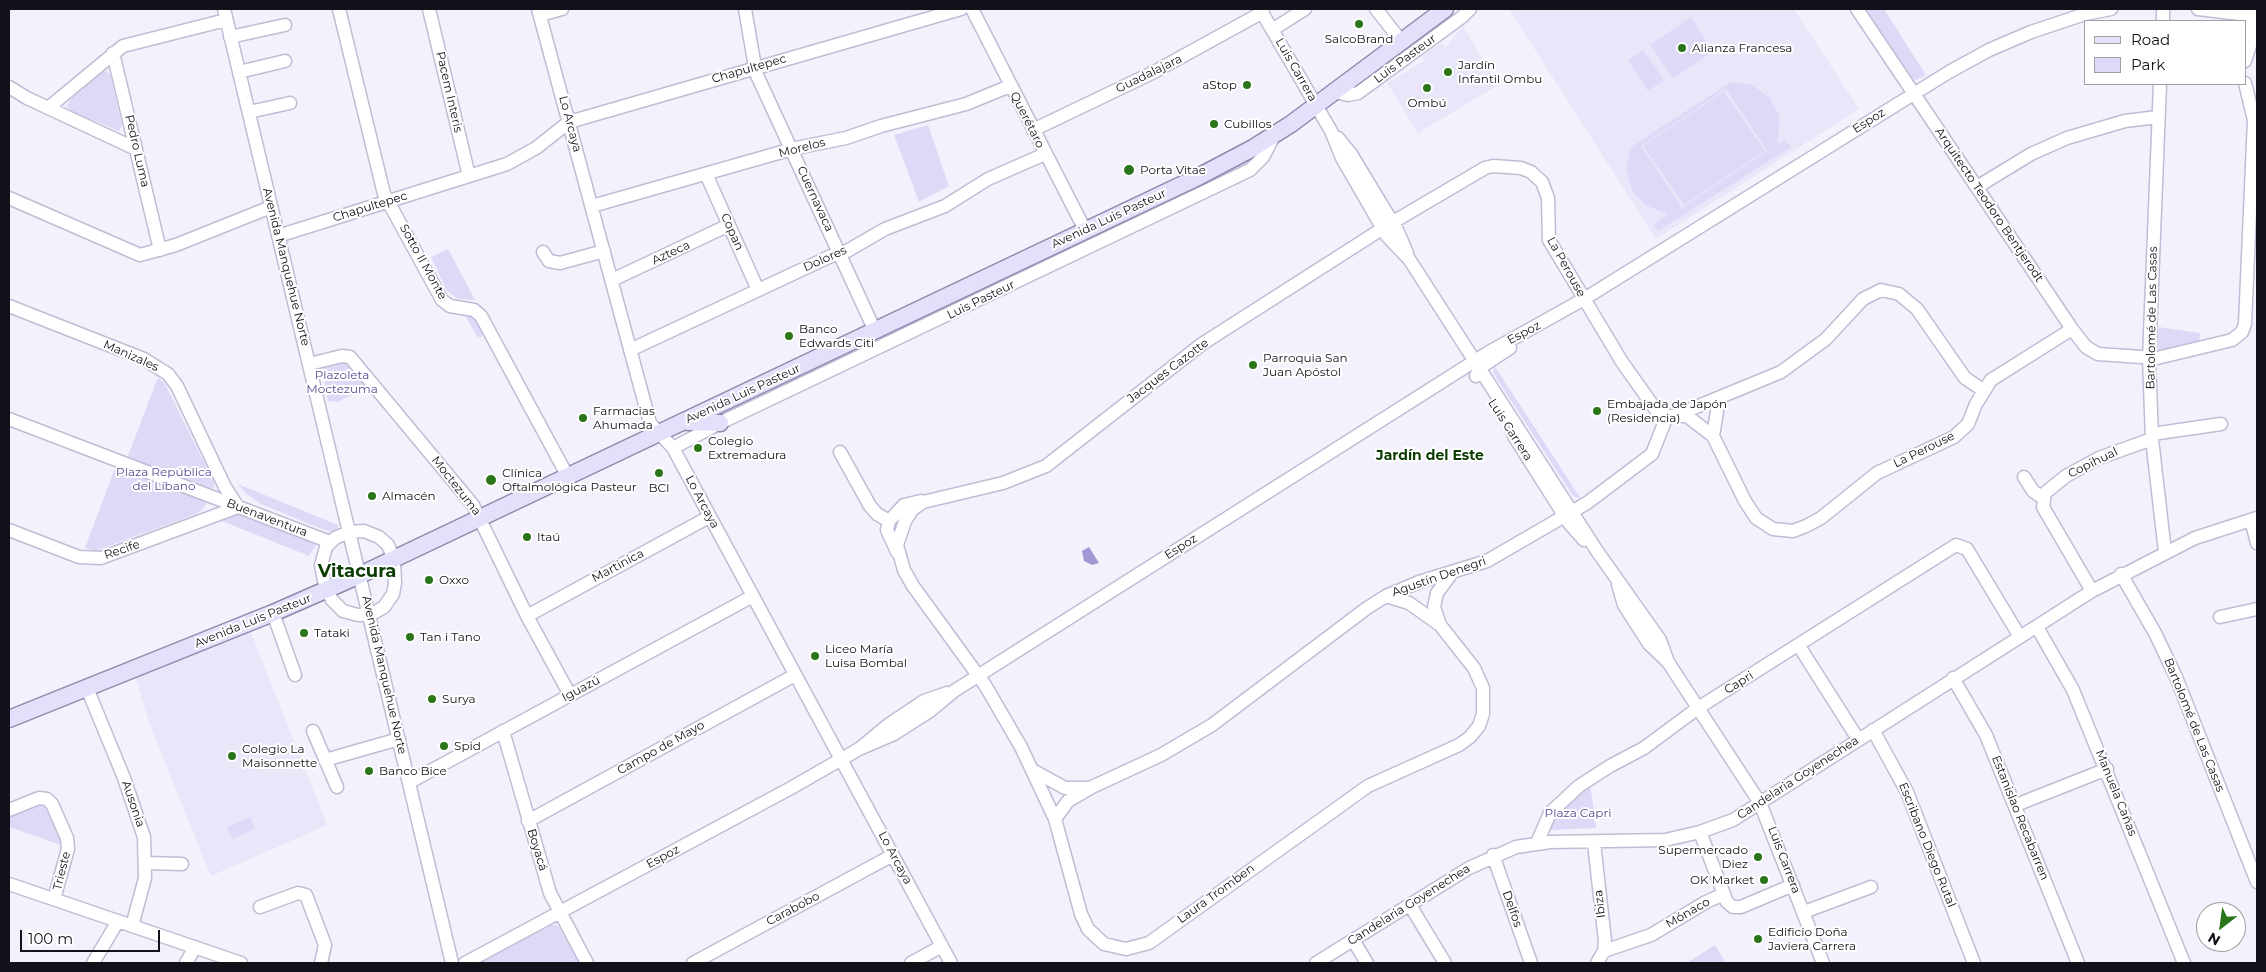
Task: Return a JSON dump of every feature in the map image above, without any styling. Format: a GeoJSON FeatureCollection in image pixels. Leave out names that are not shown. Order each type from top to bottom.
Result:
{"type":"FeatureCollection","features":[{"type":"Feature","properties":{"kind":"main road","name":"Avenida Luis Pasteur"},"geometry":{"type":"LineString","coordinates":[[9,719],[273,613],[394,560],[1198,177],[1275,134],[1317,106],[1445,9]]}},
{"type":"Feature","properties":{"kind":"main road"},"geometry":{"type":"LineString","coordinates":[[683,422],[720,423]]}},
{"type":"Feature","properties":{"kind":"street","name":"Sotto Il Monte"},"geometry":{"type":"LineString","coordinates":[[340,9],[384,194],[442,300],[450,306],[474,310],[481,316],[568,477]]}},
{"type":"Feature","properties":{"kind":"street","name":"Pacem Interis"},"geometry":{"type":"LineString","coordinates":[[430,9],[469,176]]}},
{"type":"Feature","properties":{"kind":"street"},"geometry":{"type":"LineString","coordinates":[[539,12],[562,9]]}},
{"type":"Feature","properties":{"kind":"street","name":"Cuernavaca"},"geometry":{"type":"LineString","coordinates":[[745,9],[754,68],[875,331]]}},
{"type":"Feature","properties":{"kind":"street","name":"Chapultepec"},"geometry":{"type":"LineString","coordinates":[[278,236],[507,164],[544,142],[569,122],[962,9]]}},
{"type":"Feature","properties":{"kind":"street","name":"Querétaro"},"geometry":{"type":"LineString","coordinates":[[972,9],[1085,230]]}},
{"type":"Feature","properties":{"kind":"street"},"geometry":{"type":"LineString","coordinates":[[1272,30],[1305,9]]}},
{"type":"Feature","properties":{"kind":"street"},"geometry":{"type":"LineString","coordinates":[[1376,9],[1401,41]]}},
{"type":"Feature","properties":{"kind":"street","name":"Luis Pasteur"},"geometry":{"type":"LineString","coordinates":[[1335,92],[1348,95],[1358,93],[1462,17],[1470,9]]}},
{"type":"Feature","properties":{"kind":"street","name":"Arquitecto Teodoro Bentjerodt"},"geometry":{"type":"LineString","coordinates":[[1857,9],[2072,329],[2086,347],[2098,354],[2149,359],[2232,340],[2240,336],[2244,328],[2254,120],[2245,85]]}},
{"type":"Feature","properties":{"kind":"street","name":"Espoz"},"geometry":{"type":"LineString","coordinates":[[465,963],[842,760],[859,749],[888,725],[924,702],[954,691],[1969,60],[2010,40],[2069,18],[2111,9]]}},
{"type":"Feature","properties":{"kind":"street"},"geometry":{"type":"LineString","coordinates":[[2198,9],[2240,20]]}},
{"type":"Feature","properties":{"kind":"street","name":"Luis Carrera"},"geometry":{"type":"LineString","coordinates":[[1261,11],[1331,130],[1351,154],[1387,226],[1435,301],[1445,328],[1474,368],[1569,514],[1581,537],[1597,551],[1617,580],[1624,605],[1649,644],[1668,662],[1760,803],[1823,963]]}},
{"type":"Feature","properties":{"kind":"street","name":"Guadalajara"},"geometry":{"type":"LineString","coordinates":[[1033,130],[1154,72],[1261,11]]}},
{"type":"Feature","properties":{"kind":"street","name":"Lo Arcaya"},"geometry":{"type":"LineString","coordinates":[[539,12],[649,420],[658,433],[673,448],[951,963]]}},
{"type":"Feature","properties":{"kind":"street"},"geometry":{"type":"LineString","coordinates":[[48,108],[113,53],[128,44],[225,14]]}},
{"type":"Feature","properties":{"kind":"street","name":"Avenida Manquehue Norte"},"geometry":{"type":"LineString","coordinates":[[225,14],[452,963]]}},
{"type":"Feature","properties":{"kind":"street"},"geometry":{"type":"LineString","coordinates":[[2246,57],[2252,39],[2251,23]]}},
{"type":"Feature","properties":{"kind":"street"},"geometry":{"type":"LineString","coordinates":[[230,37],[285,24]]}},
{"type":"Feature","properties":{"kind":"street","name":"Pedro Luma"},"geometry":{"type":"LineString","coordinates":[[113,53],[160,250]]}},
{"type":"Feature","properties":{"kind":"street"},"geometry":{"type":"LineString","coordinates":[[239,72],[286,61]]}},
{"type":"Feature","properties":{"kind":"street","name":"Bartolomé de Las Casas"},"geometry":{"type":"LineString","coordinates":[[2160,85],[2149,359],[2152,436],[2165,552]]}},
{"type":"Feature","properties":{"kind":"street","name":"Morelos"},"geometry":{"type":"LineString","coordinates":[[592,206],[966,104],[1010,86]]}},
{"type":"Feature","properties":{"kind":"street"},"geometry":{"type":"LineString","coordinates":[[9,88],[136,149]]}},
{"type":"Feature","properties":{"kind":"street"},"geometry":{"type":"LineString","coordinates":[[249,112],[290,103]]}},
{"type":"Feature","properties":{"kind":"street"},"geometry":{"type":"LineString","coordinates":[[1977,187],[2031,154],[2067,138],[2125,121],[2158,117]]}},
{"type":"Feature","properties":{"kind":"street","name":"Luis Pasteur"},"geometry":{"type":"LineString","coordinates":[[673,448],[720,423],[1250,170],[1263,156],[1275,134]]}},
{"type":"Feature","properties":{"kind":"street"},"geometry":{"type":"LineString","coordinates":[[544,142],[560,140],[576,148]]}},
{"type":"Feature","properties":{"kind":"street","name":"Dolores"},"geometry":{"type":"LineString","coordinates":[[630,350],[839,254],[885,229],[945,206],[988,179],[1045,154]]}},
{"type":"Feature","properties":{"kind":"street","name":"La Perouse"},"geometry":{"type":"LineString","coordinates":[[1387,226],[1485,168],[1502,165],[1521,168],[1538,178],[1546,190],[1548,198],[1549,240],[1651,405],[1656,410],[1695,421],[1714,436],[1745,501],[1756,518],[1773,529],[1793,531],[1821,518],[1877,473],[1959,433],[1972,418],[1983,390],[1998,373],[2026,359],[2072,329]]}},
{"type":"Feature","properties":{"kind":"street","name":"Copan"},"geometry":{"type":"LineString","coordinates":[[706,174],[758,290]]}},
{"type":"Feature","properties":{"kind":"street"},"geometry":{"type":"LineString","coordinates":[[9,198],[134,254],[144,255],[271,207]]}},
{"type":"Feature","properties":{"kind":"street","name":"Azteca"},"geometry":{"type":"LineString","coordinates":[[612,280],[729,225]]}},
{"type":"Feature","properties":{"kind":"street","name":"Jacques Cazotte"},"geometry":{"type":"LineString","coordinates":[[889,521],[904,505],[1003,483],[1046,466],[1202,344],[1387,226]]}},
{"type":"Feature","properties":{"kind":"street"},"geometry":{"type":"LineString","coordinates":[[543,252],[549,261],[560,263],[604,251]]}},
{"type":"Feature","properties":{"kind":"street"},"geometry":{"type":"LineString","coordinates":[[1673,415],[1769,378],[1793,364],[1826,339],[1863,299],[1881,290],[1899,294],[1917,309],[1965,378],[1983,390]]}},
{"type":"Feature","properties":{"kind":"street","name":"Manizales"},"geometry":{"type":"LineString","coordinates":[[9,306],[144,359],[168,374],[177,386],[225,486],[238,507]]}},
{"type":"Feature","properties":{"kind":"street","name":"Moctezuma"},"geometry":{"type":"LineString","coordinates":[[309,364],[342,356],[350,358],[473,505],[527,616],[570,695]]}},
{"type":"Feature","properties":{"kind":"street"},"geometry":{"type":"LineString","coordinates":[[1714,436],[1718,399]]}},
{"type":"Feature","properties":{"kind":"street","name":"Agustín Denegri"},"geometry":{"type":"LineString","coordinates":[[1055,820],[1068,800],[1161,755],[1212,725],[1367,608],[1386,596],[1419,582],[1452,573],[1487,560],[1569,514],[1646,460],[1673,415]]}},
{"type":"Feature","properties":{"kind":"street","name":"Buenaventura"},"geometry":{"type":"LineString","coordinates":[[9,419],[330,542]]}},
{"type":"Feature","properties":{"kind":"street","name":"Copihual"},"geometry":{"type":"LineString","coordinates":[[2043,498],[2050,487],[2082,466],[2116,450],[2152,436],[2221,424]]}},
{"type":"Feature","properties":{"kind":"street"},"geometry":{"type":"LineString","coordinates":[[840,452],[870,506],[877,514],[889,521],[888,535],[913,586],[978,675]]}},
{"type":"Feature","properties":{"kind":"street"},"geometry":{"type":"LineString","coordinates":[[2024,477],[2033,491],[2043,498],[2043,507],[2092,591]]}},
{"type":"Feature","properties":{"kind":"street","name":"Jacques Cazotte"},"geometry":{"type":"LineString","coordinates":[[898,554],[900,532],[912,510],[924,502],[940,497]]}},
{"type":"Feature","properties":{"kind":"street"},"geometry":{"type":"LineString","coordinates":[[206,518],[213,511],[214,498]]}},
{"type":"Feature","properties":{"kind":"street","name":"Recife"},"geometry":{"type":"LineString","coordinates":[[9,530],[79,557],[101,558],[238,507]]}},
{"type":"Feature","properties":{"kind":"street","name":"Martinica"},"geometry":{"type":"LineString","coordinates":[[527,616],[709,517]]}},
{"type":"Feature","properties":{"kind":"street"},"geometry":{"type":"LineString","coordinates":[[2254,519],[2257,543]]}},
{"type":"Feature","properties":{"kind":"street","name":"Candelaria Goyenechea"},"geometry":{"type":"LineString","coordinates":[[1316,963],[1469,868],[1493,855],[1516,847],[1537,843],[1665,840],[1700,832],[1733,820],[1953,678],[2121,574],[2203,534],[2254,519]]}},
{"type":"Feature","properties":{"kind":"street"},"geometry":{"type":"LineString","coordinates":[[364,531],[379,537],[388,545],[394,560],[396,576],[393,594],[384,607],[370,615],[354,615],[343,611],[332,600],[327,590],[321,565],[323,553],[330,542],[350,532],[364,531]]}},
{"type":"Feature","properties":{"kind":"street","name":"Capri"},"geometry":{"type":"LineString","coordinates":[[1537,843],[1546,819],[1565,797],[1592,776],[1644,748],[1698,708],[1800,646],[1948,548],[1956,545],[1967,549],[2020,637]]}},
{"type":"Feature","properties":{"kind":"street","name":"Laura Tromben"},"geometry":{"type":"LineString","coordinates":[[1440,625],[1435,613],[1435,598],[1452,573]]}},
{"type":"Feature","properties":{"kind":"street","name":"Bartolomé de Las Casas"},"geometry":{"type":"LineString","coordinates":[[2121,574],[2155,633],[2176,677],[2257,882]]}},
{"type":"Feature","properties":{"kind":"street","name":"Iguazú"},"geometry":{"type":"LineString","coordinates":[[410,782],[753,596]]}},
{"type":"Feature","properties":{"kind":"street","name":"Laura Tromben"},"geometry":{"type":"LineString","coordinates":[[978,675],[1003,714],[1034,771],[1055,820],[1081,914],[1088,929],[1098,940],[1114,948],[1134,948],[1149,943],[1353,795],[1383,778],[1459,745],[1470,737],[1478,726],[1484,714],[1483,688],[1474,668],[1440,625],[1414,606],[1386,596]]}},
{"type":"Feature","properties":{"kind":"street"},"geometry":{"type":"LineString","coordinates":[[2220,617],[2257,608]]}},
{"type":"Feature","properties":{"kind":"street"},"geometry":{"type":"LineString","coordinates":[[273,613],[294,675]]}},
{"type":"Feature","properties":{"kind":"street","name":"Manuela Cañas"},"geometry":{"type":"LineString","coordinates":[[2037,627],[2073,690],[2107,769],[2184,963]]}},
{"type":"Feature","properties":{"kind":"street"},"geometry":{"type":"LineString","coordinates":[[1800,646],[1858,739]]}},
{"type":"Feature","properties":{"kind":"street","name":"Campo de Mayo"},"geometry":{"type":"LineString","coordinates":[[528,822],[795,675]]}},
{"type":"Feature","properties":{"kind":"street","name":"Estanislao Recabarren"},"geometry":{"type":"LineString","coordinates":[[1953,678],[1986,735],[2016,805],[2078,963]]}},
{"type":"Feature","properties":{"kind":"street","name":"Ausonia"},"geometry":{"type":"LineString","coordinates":[[87,688],[140,821],[146,863],[142,891],[132,926]]}},
{"type":"Feature","properties":{"kind":"street"},"geometry":{"type":"LineString","coordinates":[[313,730],[336,787]]}},
{"type":"Feature","properties":{"kind":"street","name":"Escribano Diego Rutal"},"geometry":{"type":"LineString","coordinates":[[1872,730],[1907,792],[1974,963]]}},
{"type":"Feature","properties":{"kind":"street","name":"Boyacá"},"geometry":{"type":"LineString","coordinates":[[504,731],[528,822],[550,893],[587,963]]}},
{"type":"Feature","properties":{"kind":"street"},"geometry":{"type":"LineString","coordinates":[[325,760],[399,739]]}},
{"type":"Feature","properties":{"kind":"street"},"geometry":{"type":"LineString","coordinates":[[2016,805],[2107,769]]}},
{"type":"Feature","properties":{"kind":"street","name":"Agustín Denegri"},"geometry":{"type":"LineString","coordinates":[[1034,771],[1065,788],[1092,787]]}},
{"type":"Feature","properties":{"kind":"street","name":"Trieste"},"geometry":{"type":"LineString","coordinates":[[9,810],[39,798],[47,799],[52,804],[67,838],[68,849],[54,899]]}},
{"type":"Feature","properties":{"kind":"street"},"geometry":{"type":"LineString","coordinates":[[1700,832],[1724,894]]}},
{"type":"Feature","properties":{"kind":"street","name":"Ibiza"},"geometry":{"type":"LineString","coordinates":[[1594,843],[1604,951]]}},
{"type":"Feature","properties":{"kind":"street","name":"Carabobo"},"geometry":{"type":"LineString","coordinates":[[693,963],[893,855]]}},
{"type":"Feature","properties":{"kind":"street","name":"Delfos"},"geometry":{"type":"LineString","coordinates":[[1493,855],[1531,963]]}},
{"type":"Feature","properties":{"kind":"street"},"geometry":{"type":"LineString","coordinates":[[146,863],[182,864]]}},
{"type":"Feature","properties":{"kind":"street","name":"Mónaco"},"geometry":{"type":"LineString","coordinates":[[1604,951],[1651,935],[1706,902],[1724,894],[1729,905],[1736,908],[1793,885]]}},
{"type":"Feature","properties":{"kind":"street"},"geometry":{"type":"LineString","coordinates":[[10,887],[54,899],[242,963]]}},
{"type":"Feature","properties":{"kind":"street"},"geometry":{"type":"LineString","coordinates":[[1804,912],[1871,887]]}},
{"type":"Feature","properties":{"kind":"street"},"geometry":{"type":"LineString","coordinates":[[260,907],[298,893],[306,895],[325,945],[321,963]]}},
{"type":"Feature","properties":{"kind":"street"},"geometry":{"type":"LineString","coordinates":[[1410,905],[1446,963]]}},
{"type":"Feature","properties":{"kind":"street"},"geometry":{"type":"LineString","coordinates":[[93,963],[118,921]]}},
{"type":"Feature","properties":{"kind":"street"},"geometry":{"type":"LineString","coordinates":[[1353,940],[1367,963]]}},
{"type":"Feature","properties":{"kind":"street"},"geometry":{"type":"LineString","coordinates":[[911,963],[942,946]]}},
{"type":"Feature","properties":{"kind":"street"},"geometry":{"type":"LineString","coordinates":[[186,963],[195,947]]}},
{"type":"Feature","properties":{"kind":"street"},"geometry":{"type":"LineString","coordinates":[[1598,963],[1604,951]]}},
{"type":"Feature","properties":{"kind":"shaded area"},"geometry":{"type":"Polygon","coordinates":[[[1509,9],[1794,9],[1859,109],[1656,239],[1509,9]]]}},
{"type":"Feature","properties":{"kind":"shaded area","name":"Jardín Infantil Ombu"},"geometry":{"type":"Polygon","coordinates":[[[1463,26],[1498,85],[1418,133],[1387,83],[1424,61],[1422,56],[1442,43],[1446,47],[1463,26]]]}},
{"type":"Feature","properties":{"kind":"shaded area"},"geometry":{"type":"Polygon","coordinates":[[[1089,547],[1099,563],[1092,565],[1084,561],[1082,551],[1089,547]]]}},
{"type":"Feature","properties":{"kind":"shaded area","name":"Colegio La Maisonnette"},"geometry":{"type":"Polygon","coordinates":[[[250,630],[327,825],[211,876],[149,722],[135,676],[250,630]]]}},
{"type":"Feature","properties":{"kind":"green space"},"geometry":{"type":"Polygon","coordinates":[[[1865,9],[1884,9],[1926,75],[1916,80],[1911,78],[1865,9]]]}},
{"type":"Feature","properties":{"kind":"green space","name":"Alianza Francesa"},"geometry":{"type":"Polygon","coordinates":[[[1691,17],[1713,52],[1673,78],[1650,45],[1691,17]]]}},
{"type":"Feature","properties":{"kind":"green space"},"geometry":{"type":"Polygon","coordinates":[[[1643,50],[1664,80],[1648,91],[1628,60],[1643,50]]]}},
{"type":"Feature","properties":{"kind":"green space"},"geometry":{"type":"Polygon","coordinates":[[[106,71],[110,74],[122,125],[119,131],[71,111],[67,106],[70,100],[102,72],[106,71]]]}},
{"type":"Feature","properties":{"kind":"green space"},"geometry":{"type":"Polygon","coordinates":[[[1731,82],[1752,85],[1770,98],[1779,116],[1778,144],[1785,140],[1791,147],[1658,231],[1654,225],[1668,214],[1645,205],[1632,190],[1626,168],[1631,147],[1731,82]],[[1726,89],[1641,146],[1682,208],[1767,151],[1726,89]]]}},
{"type":"Feature","properties":{"kind":"green space"},"geometry":{"type":"Polygon","coordinates":[[[1724,92],[1765,151],[1684,205],[1643,146],[1724,92]]]}},
{"type":"Feature","properties":{"kind":"green space"},"geometry":{"type":"Polygon","coordinates":[[[928,125],[949,186],[919,202],[894,135],[928,125]]]}},
{"type":"Feature","properties":{"kind":"green space"},"geometry":{"type":"Polygon","coordinates":[[[1255,154],[1249,162],[1209,183],[716,420],[710,419],[1255,154]]]}},
{"type":"Feature","properties":{"kind":"green space"},"geometry":{"type":"Polygon","coordinates":[[[448,249],[475,300],[458,299],[447,291],[431,257],[448,249]]]}},
{"type":"Feature","properties":{"kind":"green space"},"geometry":{"type":"Polygon","coordinates":[[[462,310],[472,313],[487,334],[478,338],[462,310]]]}},
{"type":"Feature","properties":{"kind":"green space"},"geometry":{"type":"Polygon","coordinates":[[[2158,327],[2200,333],[2199,343],[2158,351],[2155,345],[2158,327]]]}},
{"type":"Feature","properties":{"kind":"green space","name":"Plazoleta Moctezuma"},"geometry":{"type":"Polygon","coordinates":[[[347,361],[370,387],[337,402],[328,401],[322,365],[347,361]]]}},
{"type":"Feature","properties":{"kind":"green space"},"geometry":{"type":"Polygon","coordinates":[[[1494,365],[1581,499],[1573,496],[1493,373],[1494,365]]]}},
{"type":"Feature","properties":{"kind":"green space","name":"Plaza República del Líbano"},"geometry":{"type":"Polygon","coordinates":[[[158,377],[165,384],[215,484],[203,509],[196,514],[95,551],[85,548],[115,468],[128,456],[158,377]]]}},
{"type":"Feature","properties":{"kind":"green space"},"geometry":{"type":"Polygon","coordinates":[[[238,484],[338,525],[337,530],[333,532],[319,528],[261,504],[245,493],[238,484]]]}},
{"type":"Feature","properties":{"kind":"green space"},"geometry":{"type":"Polygon","coordinates":[[[241,513],[318,542],[309,556],[222,521],[241,513]]]}},
{"type":"Feature","properties":{"kind":"green space","name":"Plaza Capri"},"geometry":{"type":"Polygon","coordinates":[[[1590,783],[1596,828],[1547,830],[1555,815],[1590,783]]]}},
{"type":"Feature","properties":{"kind":"green space"},"geometry":{"type":"Polygon","coordinates":[[[38,802],[44,805],[64,846],[9,827],[9,813],[38,802]]]}},
{"type":"Feature","properties":{"kind":"green space"},"geometry":{"type":"Polygon","coordinates":[[[251,817],[255,829],[232,839],[227,827],[251,817]]]}},
{"type":"Feature","properties":{"kind":"green space"},"geometry":{"type":"Polygon","coordinates":[[[554,924],[559,927],[579,963],[479,963],[554,924]]]}},
{"type":"Feature","properties":{"kind":"green space"},"geometry":{"type":"Polygon","coordinates":[[[1715,945],[1726,963],[1687,963],[1715,945]]]}},
{"type":"Feature","properties":{"kind":"place","name":"SalcoBrand"},"geometry":{"type":"Point","coordinates":[1359,24]}},
{"type":"Feature","properties":{"kind":"place","name":"Alianza Francesa"},"geometry":{"type":"Point","coordinates":[1682,48]}},
{"type":"Feature","properties":{"kind":"place","name":"Jardín Infantil Ombu"},"geometry":{"type":"Point","coordinates":[1448,72]}},
{"type":"Feature","properties":{"kind":"place","name":"aStop"},"geometry":{"type":"Point","coordinates":[1247,85]}},
{"type":"Feature","properties":{"kind":"place","name":"Ombú"},"geometry":{"type":"Point","coordinates":[1427,88]}},
{"type":"Feature","properties":{"kind":"place","name":"Cubillos"},"geometry":{"type":"Point","coordinates":[1214,124]}},
{"type":"Feature","properties":{"kind":"place","name":"Porta Vitae"},"geometry":{"type":"Point","coordinates":[1129,170]}},
{"type":"Feature","properties":{"kind":"place","name":"Banco Edwards Citi"},"geometry":{"type":"Point","coordinates":[789,336]}},
{"type":"Feature","properties":{"kind":"place","name":"Parroquia San Juan Apóstol"},"geometry":{"type":"Point","coordinates":[1253,365]}},
{"type":"Feature","properties":{"kind":"place","name":"Embajada de Japón (Residencia)"},"geometry":{"type":"Point","coordinates":[1597,411]}},
{"type":"Feature","properties":{"kind":"place","name":"Farmacias Ahumada"},"geometry":{"type":"Point","coordinates":[583,418]}},
{"type":"Feature","properties":{"kind":"place","name":"Colegio Extremadura"},"geometry":{"type":"Point","coordinates":[698,448]}},
{"type":"Feature","properties":{"kind":"place","name":"BCI"},"geometry":{"type":"Point","coordinates":[659,473]}},
{"type":"Feature","properties":{"kind":"place","name":"Clínica Oftalmológica Pasteur"},"geometry":{"type":"Point","coordinates":[491,480]}},
{"type":"Feature","properties":{"kind":"place","name":"Almacén"},"geometry":{"type":"Point","coordinates":[372,496]}},
{"type":"Feature","properties":{"kind":"place","name":"Itaú"},"geometry":{"type":"Point","coordinates":[527,537]}},
{"type":"Feature","properties":{"kind":"place","name":"Oxxo"},"geometry":{"type":"Point","coordinates":[429,580]}},
{"type":"Feature","properties":{"kind":"place","name":"Tataki"},"geometry":{"type":"Point","coordinates":[304,633]}},
{"type":"Feature","properties":{"kind":"place","name":"Tan i Tano"},"geometry":{"type":"Point","coordinates":[410,637]}},
{"type":"Feature","properties":{"kind":"place","name":"Liceo María Luisa Bombal"},"geometry":{"type":"Point","coordinates":[815,656]}},
{"type":"Feature","properties":{"kind":"place","name":"Surya"},"geometry":{"type":"Point","coordinates":[432,699]}},
{"type":"Feature","properties":{"kind":"place","name":"Spid"},"geometry":{"type":"Point","coordinates":[444,746]}},
{"type":"Feature","properties":{"kind":"place","name":"Colegio La Maisonnette"},"geometry":{"type":"Point","coordinates":[232,756]}},
{"type":"Feature","properties":{"kind":"place","name":"Banco Bice"},"geometry":{"type":"Point","coordinates":[369,771]}},
{"type":"Feature","properties":{"kind":"place","name":"Supermercado Diez"},"geometry":{"type":"Point","coordinates":[1758,857]}},
{"type":"Feature","properties":{"kind":"place","name":"OK Market"},"geometry":{"type":"Point","coordinates":[1764,880]}},
{"type":"Feature","properties":{"kind":"place","name":"Edificio Doña Javiera Carrera"},"geometry":{"type":"Point","coordinates":[1758,939]}},
{"type":"Feature","properties":{"kind":"district","name":"Jardín del Este"},"geometry":{"type":"Point","coordinates":[1430,456]}},
{"type":"Feature","properties":{"kind":"district","name":"Vitacura"},"geometry":{"type":"Point","coordinates":[357,572]}}]}
